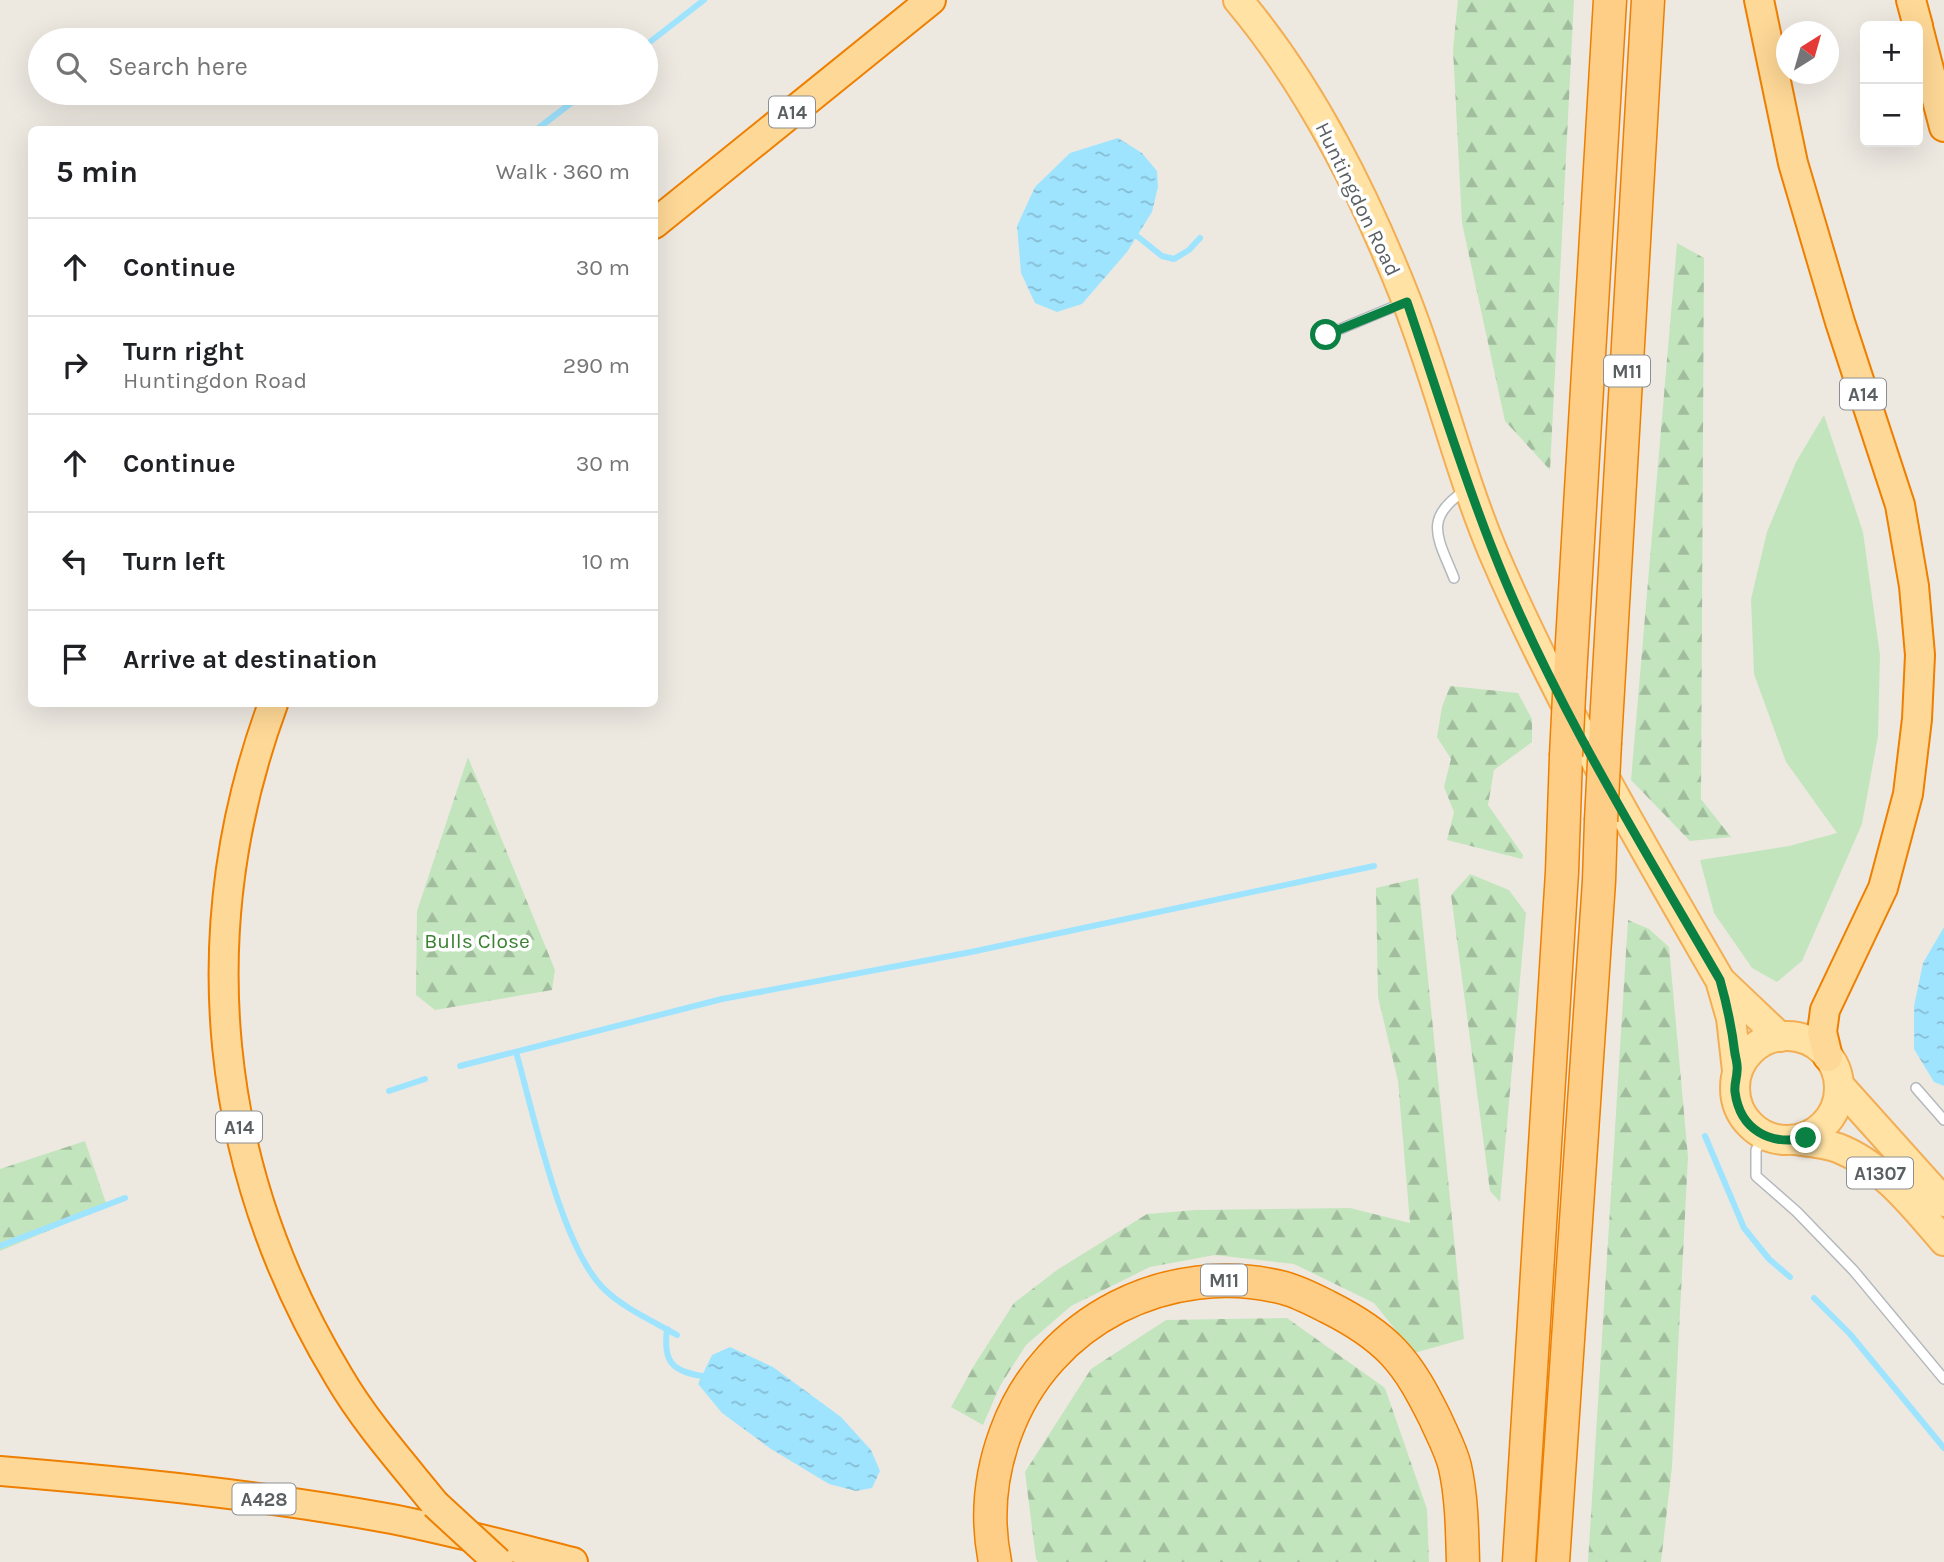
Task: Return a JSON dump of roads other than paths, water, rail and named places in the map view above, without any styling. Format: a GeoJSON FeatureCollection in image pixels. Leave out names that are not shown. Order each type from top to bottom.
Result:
{"type":"FeatureCollection","features":[{"type":"Feature","properties":{"kind":"highway","name":"A14"},"geometry":{"type":"LineString","coordinates":[[658,221],[931,0]]}},
{"type":"Feature","properties":{"kind":"highway","name":"M11"},"geometry":{"type":"LineString","coordinates":[[1519,1562],[1562,872],[1570,676],[1610,0]]}},
{"type":"Feature","properties":{"kind":"highway","name":"M11"},"geometry":{"type":"LineString","coordinates":[[1553,1562],[1599,881],[1648,0]]}},
{"type":"Feature","properties":{"kind":"highway","name":"A14"},"geometry":{"type":"LineString","coordinates":[[1759,0],[1793,163],[1899,505],[1914,586],[1920,655],[1917,719],[1908,794],[1883,888],[1825,1010],[1822,1032],[1828,1057]]}},
{"type":"Feature","properties":{"kind":"highway"},"geometry":{"type":"LineString","coordinates":[[1911,0],[1917,21]]}},
{"type":"Feature","properties":{"kind":"highway"},"geometry":{"type":"LineString","coordinates":[[1923,45],[1944,127]]}},
{"type":"Feature","properties":{"kind":"highway","name":"A14"},"geometry":{"type":"LineString","coordinates":[[271,707],[256,750],[237,827],[227,890],[223,962],[227,1047],[239,1128],[277,1256],[306,1318],[340,1379],[377,1433],[435,1504],[498,1562]]}},
{"type":"Feature","properties":{"kind":"highway","name":"M11"},"geometry":{"type":"LineString","coordinates":[[995,1562],[989,1505],[997,1459],[1011,1418],[1035,1377],[1066,1342],[1101,1314],[1167,1287],[1217,1280],[1285,1288],[1310,1298],[1354,1320],[1392,1351],[1423,1393],[1444,1436],[1454,1466],[1461,1505],[1463,1562]]}},
{"type":"Feature","properties":{"kind":"highway","name":"A428"},"geometry":{"type":"LineString","coordinates":[[0,1471],[137,1483],[271,1500],[393,1520],[573,1562]]}},
{"type":"Feature","properties":{"kind":"main road","name":"Huntingdon Road"},"geometry":{"type":"LineString","coordinates":[[1238,0],[1308,96],[1355,185],[1407,302],[1492,549],[1531,638],[1587,746],[1720,980],[1731,1018],[1737,1071]]}},
{"type":"Feature","properties":{"kind":"main road","name":"Huntingdon Road"},"geometry":{"type":"LineString","coordinates":[[1720,980],[1780,1037]]}},
{"type":"Feature","properties":{"kind":"main road"},"geometry":{"type":"LineString","coordinates":[[1780,1037],[1807,1040],[1828,1057],[1837,1073],[1839,1086],[1837,1104],[1829,1120],[1816,1132],[1794,1140],[1764,1136],[1746,1121],[1738,1107],[1734,1089],[1737,1071],[1753,1049],[1760,1043],[1780,1037]]}},
{"type":"Feature","properties":{"kind":"main road","name":"A1307"},"geometry":{"type":"LineString","coordinates":[[1839,1086],[1943,1199]]}},
{"type":"Feature","properties":{"kind":"main road","name":"A1307"},"geometry":{"type":"LineString","coordinates":[[1794,1140],[1836,1147],[1873,1166],[1944,1241]]}},
{"type":"Feature","properties":{"kind":"lane"},"geometry":{"type":"LineString","coordinates":[[1326,335],[1407,302]]}},
{"type":"Feature","properties":{"kind":"lane"},"geometry":{"type":"LineString","coordinates":[[1454,578],[1436,526],[1438,517],[1453,499],[1470,488]]}},
{"type":"Feature","properties":{"kind":"lane"},"geometry":{"type":"LineString","coordinates":[[1916,1088],[1944,1120]]}},
{"type":"Feature","properties":{"kind":"lane"},"geometry":{"type":"LineString","coordinates":[[1764,1136],[1756,1150],[1756,1177],[1797,1212],[1854,1270],[1944,1378]]}},
{"type":"Feature","properties":{"kind":"water"},"geometry":{"type":"Polygon","coordinates":[[[1118,138],[1142,153],[1157,171],[1158,187],[1152,212],[1127,252],[1082,304],[1057,312],[1035,303],[1021,273],[1017,226],[1035,187],[1070,153],[1118,138]]]}},
{"type":"Feature","properties":{"kind":"water"},"geometry":{"type":"Polygon","coordinates":[[[1944,927],[1944,1086],[1934,1082],[1914,1049],[1914,1006],[1923,963],[1944,927]]]}},
{"type":"Feature","properties":{"kind":"water"},"geometry":{"type":"Polygon","coordinates":[[[730,1347],[773,1367],[841,1417],[871,1450],[880,1471],[872,1488],[856,1491],[829,1484],[771,1449],[722,1413],[698,1384],[712,1355],[730,1347]]]}},
{"type":"Feature","properties":{"kind":"waterway"},"geometry":{"type":"LineString","coordinates":[[658,36],[704,0]]}},
{"type":"Feature","properties":{"kind":"waterway"},"geometry":{"type":"LineString","coordinates":[[541,126],[568,105]]}},
{"type":"Feature","properties":{"kind":"waterway"},"geometry":{"type":"LineString","coordinates":[[1137,236],[1162,256],[1174,259],[1189,250],[1200,238]]}},
{"type":"Feature","properties":{"kind":"waterway"},"geometry":{"type":"LineString","coordinates":[[460,1066],[722,999],[971,952],[1374,866]]}},
{"type":"Feature","properties":{"kind":"waterway"},"geometry":{"type":"LineString","coordinates":[[516,1052],[550,1177],[574,1243],[604,1289],[621,1303],[677,1335]]}},
{"type":"Feature","properties":{"kind":"waterway"},"geometry":{"type":"LineString","coordinates":[[389,1091],[425,1079]]}},
{"type":"Feature","properties":{"kind":"waterway"},"geometry":{"type":"LineString","coordinates":[[1705,1136],[1744,1228],[1769,1259],[1790,1277]]}},
{"type":"Feature","properties":{"kind":"waterway"},"geometry":{"type":"LineString","coordinates":[[0,1246],[125,1198]]}},
{"type":"Feature","properties":{"kind":"waterway"},"geometry":{"type":"LineString","coordinates":[[1814,1298],[1850,1334],[1944,1448]]}},
{"type":"Feature","properties":{"kind":"waterway"},"geometry":{"type":"LineString","coordinates":[[667,1329],[666,1349],[671,1363],[683,1371],[702,1376]]}},
{"type":"Feature","properties":{"kind":"park label","name":"Bulls Close"},"geometry":{"type":"Point","coordinates":[477,941]}}]}
